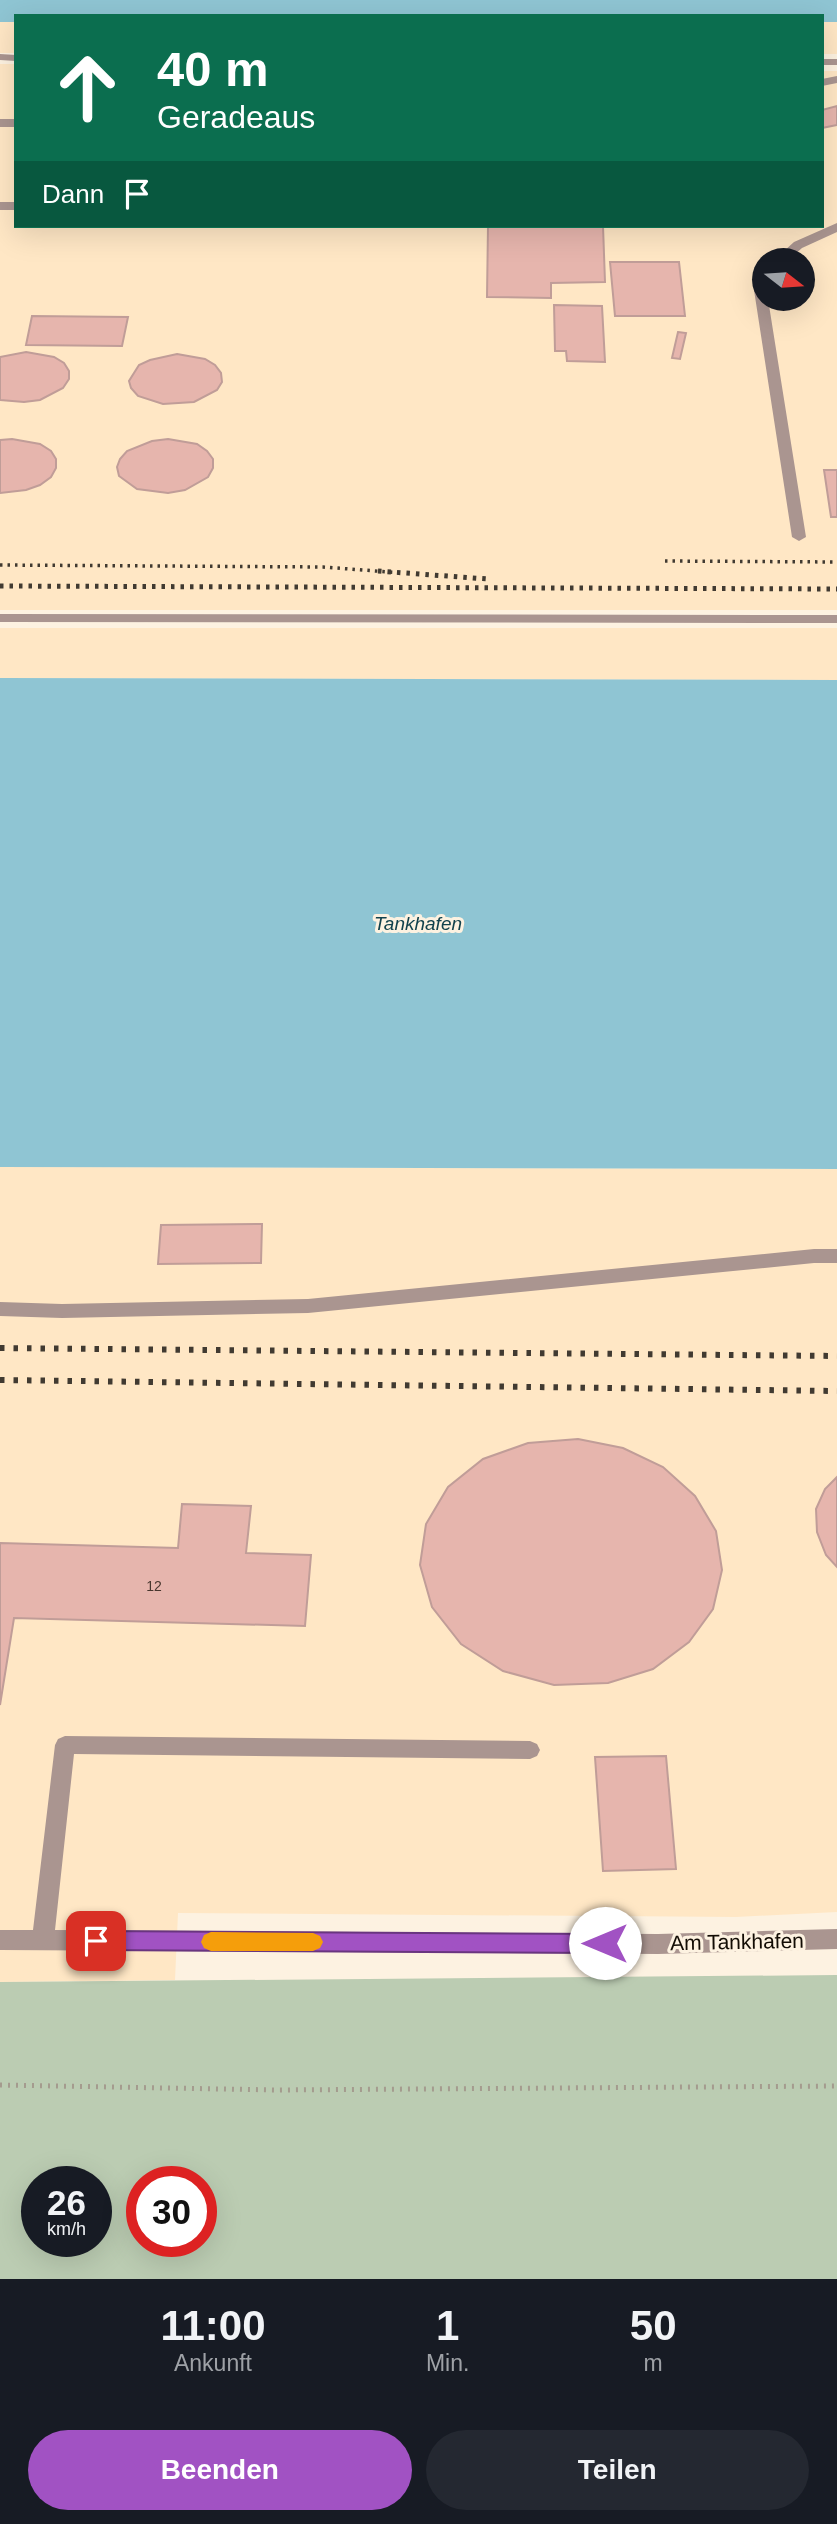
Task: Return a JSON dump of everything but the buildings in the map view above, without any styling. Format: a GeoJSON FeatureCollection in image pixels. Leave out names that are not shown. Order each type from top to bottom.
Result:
{"type":"FeatureCollection","features":[{"type":"Feature","properties":{"kind":"street"},"geometry":{"type":"LineString","coordinates":[[794,248],[837,226]]}},
{"type":"Feature","properties":{"kind":"street"},"geometry":{"type":"LineString","coordinates":[[763,312],[799,537]]}},
{"type":"Feature","properties":{"kind":"street"},"geometry":{"type":"LineString","coordinates":[[0,618],[837,619]]}},
{"type":"Feature","properties":{"kind":"street"},"geometry":{"type":"LineString","coordinates":[[0,1309],[62,1311],[309,1306],[814,1256],[837,1256]]}},
{"type":"Feature","properties":{"kind":"street"},"geometry":{"type":"LineString","coordinates":[[43,1940],[65,1745],[530,1750]]}},
{"type":"Feature","properties":{"kind":"street","name":"Am Tankhafen"},"geometry":{"type":"LineString","coordinates":[[0,1940],[658,1944],[837,1940]]}},
{"type":"Feature","properties":{"kind":"path"},"geometry":{"type":"LineString","coordinates":[[0,2085],[278,2090],[837,2086]]}},
{"type":"Feature","properties":{"kind":"shaded area"},"geometry":{"type":"Polygon","coordinates":[[[0,22],[14,22],[14,53],[0,53],[0,22]]]}},
{"type":"Feature","properties":{"kind":"shaded area"},"geometry":{"type":"Polygon","coordinates":[[[824,22],[837,22],[837,54],[824,54],[824,22]]]}},
{"type":"Feature","properties":{"kind":"shaded area"},"geometry":{"type":"Polygon","coordinates":[[[0,64],[14,64],[14,228],[824,228],[824,71],[837,71],[837,610],[0,610],[0,64]]]}},
{"type":"Feature","properties":{"kind":"shaded area"},"geometry":{"type":"Polygon","coordinates":[[[0,628],[837,628],[837,680],[0,678],[0,628]]]}},
{"type":"Feature","properties":{"kind":"shaded area"},"geometry":{"type":"Polygon","coordinates":[[[0,1167],[837,1169],[837,1912],[736,1917],[178,1913],[175,1980],[0,1982],[0,1167]]]}},
{"type":"Feature","properties":{"kind":"green space"},"geometry":{"type":"Polygon","coordinates":[[[837,1975],[837,2279],[0,2279],[0,1982],[837,1975]]]}},
{"type":"Feature","properties":{"kind":"water"},"geometry":{"type":"Polygon","coordinates":[[[0,0],[837,0],[837,22],[824,22],[824,14],[14,14],[14,22],[0,22],[0,0]]]}},
{"type":"Feature","properties":{"kind":"water","name":"Tankhafen"},"geometry":{"type":"Polygon","coordinates":[[[0,678],[837,680],[837,1169],[0,1167],[0,678]]]}},
{"type":"Feature","properties":{"kind":"railway"},"geometry":{"type":"LineString","coordinates":[[665,561],[837,562]]}},
{"type":"Feature","properties":{"kind":"railway"},"geometry":{"type":"LineString","coordinates":[[0,565],[323,567],[402,573]]}},
{"type":"Feature","properties":{"kind":"railway"},"geometry":{"type":"LineString","coordinates":[[378,571],[488,579]]}},
{"type":"Feature","properties":{"kind":"railway"},"geometry":{"type":"LineString","coordinates":[[0,586],[837,589]]}},
{"type":"Feature","properties":{"kind":"railway"},"geometry":{"type":"LineString","coordinates":[[0,1348],[837,1356]]}},
{"type":"Feature","properties":{"kind":"railway"},"geometry":{"type":"LineString","coordinates":[[0,1380],[837,1391]]}},
{"type":"Feature","properties":{"kind":"slow traffic"},"geometry":{"type":"LineString","coordinates":[[211,1942],[313,1942]]}},
{"type":"Feature","properties":{"kind":"route"},"geometry":{"type":"LineString","coordinates":[[96,1941],[605,1943]]}}]}
